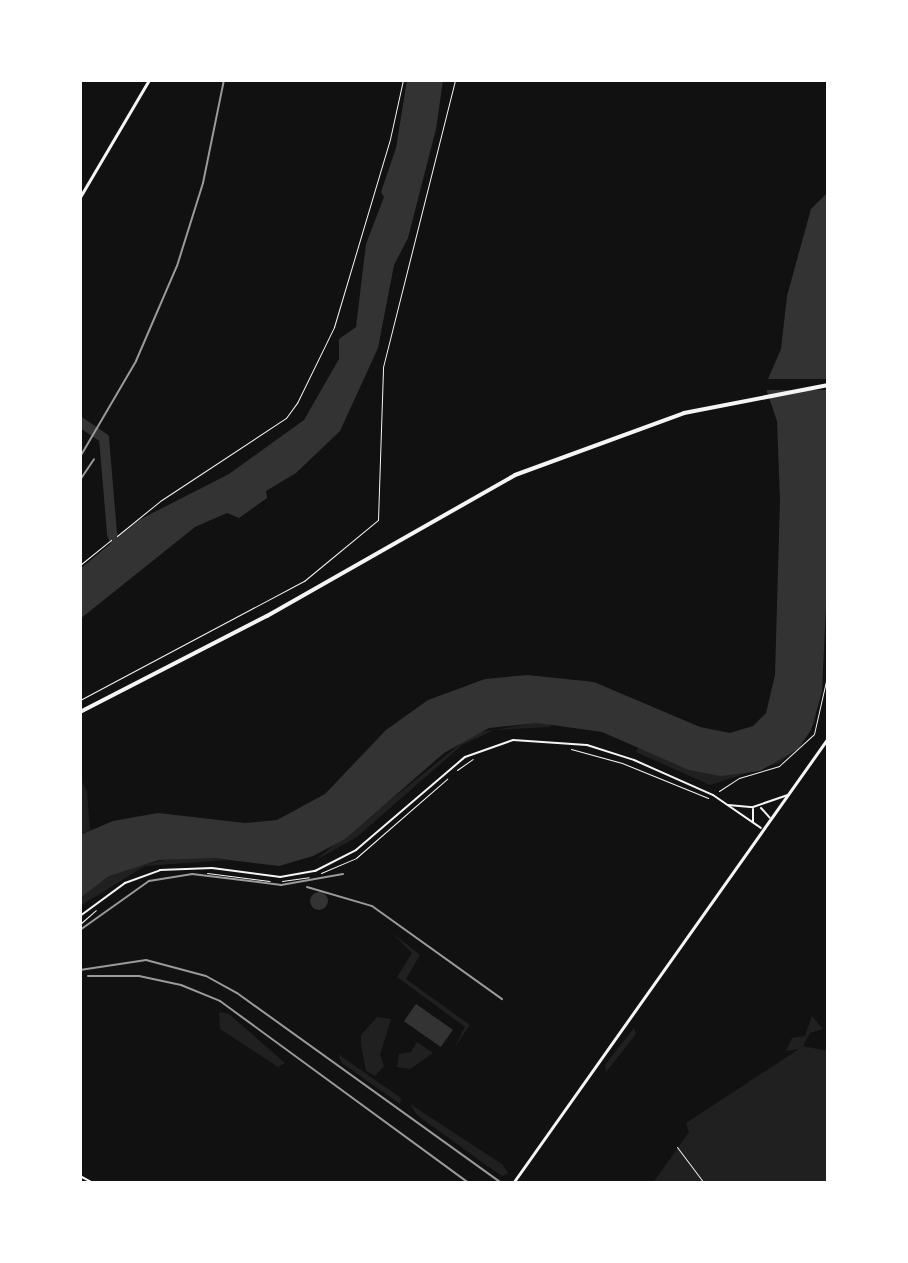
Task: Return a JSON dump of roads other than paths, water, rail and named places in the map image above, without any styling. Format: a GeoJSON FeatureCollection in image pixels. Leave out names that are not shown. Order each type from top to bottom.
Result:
{"type":"FeatureCollection","features":[{"type":"Feature","properties":{"kind":"main road"},"geometry":{"type":"LineString","coordinates":[[80,712],[267,616],[515,475],[684,413],[828,385]]}},
{"type":"Feature","properties":{"kind":"street"},"geometry":{"type":"LineString","coordinates":[[80,197],[149,80]]}},
{"type":"Feature","properties":{"kind":"street"},"geometry":{"type":"LineString","coordinates":[[513,1183],[828,738]]}},
{"type":"Feature","properties":{"kind":"street"},"geometry":{"type":"LineString","coordinates":[[80,916],[125,883],[160,870],[212,868],[280,877],[315,871],[356,850],[465,757],[513,740],[587,745],[713,795],[763,830]]}},
{"type":"Feature","properties":{"kind":"street"},"geometry":{"type":"LineString","coordinates":[[727,805],[760,806],[788,794]]}},
{"type":"Feature","properties":{"kind":"street"},"geometry":{"type":"LineString","coordinates":[[760,806],[770,819]]}},
{"type":"Feature","properties":{"kind":"street"},"geometry":{"type":"LineString","coordinates":[[753,807],[753,822]]}},
{"type":"Feature","properties":{"kind":"street"},"geometry":{"type":"LineString","coordinates":[[80,1176],[93,1183]]}},
{"type":"Feature","properties":{"kind":"waterway"},"geometry":{"type":"LineString","coordinates":[[80,422],[104,438],[112,534],[120,553]]}},
{"type":"Feature","properties":{"kind":"railway"},"geometry":{"type":"LineString","coordinates":[[80,457],[136,361],[177,266],[203,183],[224,80]]}},
{"type":"Feature","properties":{"kind":"railway"},"geometry":{"type":"LineString","coordinates":[[80,480],[94,459]]}},
{"type":"Feature","properties":{"kind":"railway"},"geometry":{"type":"LineString","coordinates":[[80,930],[149,881],[192,874],[281,885],[343,874]]}},
{"type":"Feature","properties":{"kind":"railway"},"geometry":{"type":"LineString","coordinates":[[307,887],[372,906],[502,999]]}},
{"type":"Feature","properties":{"kind":"railway"},"geometry":{"type":"LineString","coordinates":[[80,970],[146,960],[206,976],[237,993],[501,1183]]}},
{"type":"Feature","properties":{"kind":"railway"},"geometry":{"type":"LineString","coordinates":[[88,976],[139,976],[181,985],[220,1001],[469,1183]]}}]}
